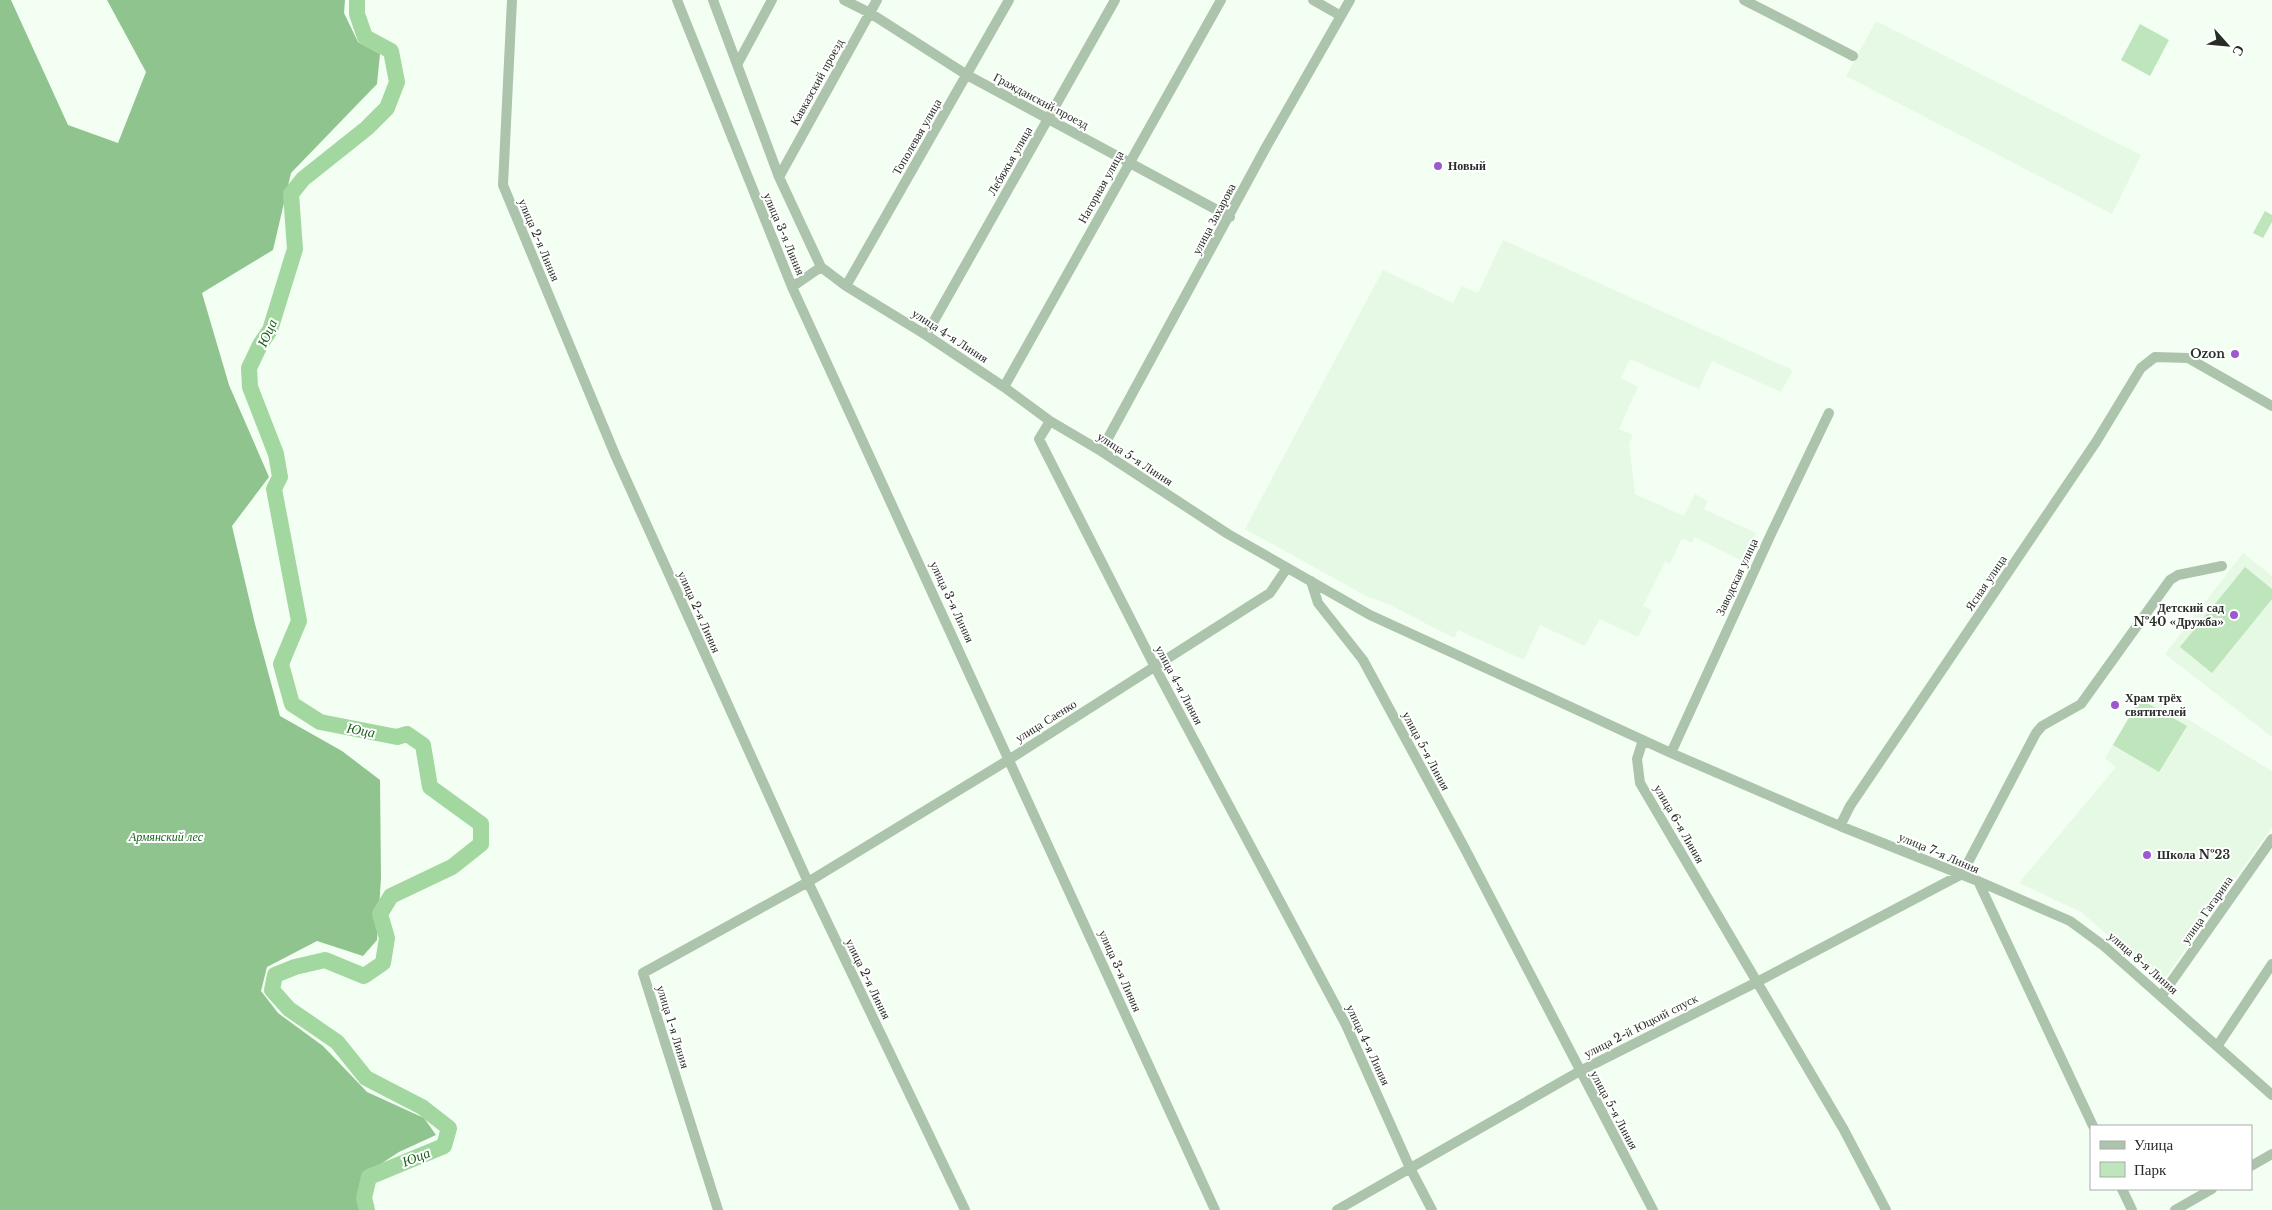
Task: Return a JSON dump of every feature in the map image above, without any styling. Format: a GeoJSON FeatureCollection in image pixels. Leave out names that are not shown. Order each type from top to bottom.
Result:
{"type":"FeatureCollection","features":[{"type":"Feature","properties":{"kind":"street","name":"улица 2-я Линия"},"geometry":{"type":"LineString","coordinates":[[512,0],[503,185],[616,457],[808,882],[965,1210]]}},
{"type":"Feature","properties":{"kind":"street","name":"улица 3-я Линия"},"geometry":{"type":"LineString","coordinates":[[677,0],[792,287],[1010,759],[1215,1210]]}},
{"type":"Feature","properties":{"kind":"street","name":"улица 3-я Линия"},"geometry":{"type":"LineString","coordinates":[[714,0],[779,177],[820,267]]}},
{"type":"Feature","properties":{"kind":"street"},"geometry":{"type":"LineString","coordinates":[[738,63],[772,0]]}},
{"type":"Feature","properties":{"kind":"street","name":"Гражданский проезд"},"geometry":{"type":"LineString","coordinates":[[844,0],[870,13],[968,75],[1230,217]]}},
{"type":"Feature","properties":{"kind":"street","name":"Кавказский проезд"},"geometry":{"type":"LineString","coordinates":[[779,177],[877,0]]}},
{"type":"Feature","properties":{"kind":"street","name":"Тополевая улица"},"geometry":{"type":"LineString","coordinates":[[846,286],[968,75],[1009,0]]}},
{"type":"Feature","properties":{"kind":"street","name":"Лебяжья улица"},"geometry":{"type":"LineString","coordinates":[[926,335],[1115,0]]}},
{"type":"Feature","properties":{"kind":"street","name":"Нагорная улица"},"geometry":{"type":"LineString","coordinates":[[1004,387],[1221,0]]}},
{"type":"Feature","properties":{"kind":"street"},"geometry":{"type":"LineString","coordinates":[[1313,0],[1341,16]]}},
{"type":"Feature","properties":{"kind":"street","name":"улица Захарова"},"geometry":{"type":"LineString","coordinates":[[1101,451],[1230,217],[1265,149],[1350,0]]}},
{"type":"Feature","properties":{"kind":"street"},"geometry":{"type":"LineString","coordinates":[[1744,0],[1853,56]]}},
{"type":"Feature","properties":{"kind":"street"},"geometry":{"type":"LineString","coordinates":[[792,287],[820,267]]}},
{"type":"Feature","properties":{"kind":"street","name":"улица 4-я Линия"},"geometry":{"type":"LineString","coordinates":[[820,267],[846,286],[926,335],[1004,387],[1050,421],[1039,439],[1155,667],[1346,1025],[1410,1168],[1432,1210]]}},
{"type":"Feature","properties":{"kind":"street","name":"Ясная улица"},"geometry":{"type":"LineString","coordinates":[[1840,826],[1855,799],[2090,450],[2141,368],[2155,358],[2188,358],[2272,406]]}},
{"type":"Feature","properties":{"kind":"street","name":"Заводская улица"},"geometry":{"type":"LineString","coordinates":[[1671,752],[1829,413]]}},
{"type":"Feature","properties":{"kind":"street","name":"улица 5-я Линия"},"geometry":{"type":"LineString","coordinates":[[1050,421],[1101,451],[1228,534],[1310,581],[1318,603],[1363,660],[1464,847],[1653,1210]]}},
{"type":"Feature","properties":{"kind":"street"},"geometry":{"type":"LineString","coordinates":[[1962,874],[2036,733],[2042,726],[2081,704],[2170,580],[2178,575],[2222,566]]}},
{"type":"Feature","properties":{"kind":"street","name":"улица Саенко"},"geometry":{"type":"LineString","coordinates":[[808,882],[1010,759],[1270,593],[1286,568]]}},
{"type":"Feature","properties":{"kind":"street"},"geometry":{"type":"LineString","coordinates":[[1310,581],[1370,615],[1643,740]]}},
{"type":"Feature","properties":{"kind":"street","name":"улица 7-я Линия"},"geometry":{"type":"LineString","coordinates":[[1643,740],[1840,826],[1978,881],[2093,1125]]}},
{"type":"Feature","properties":{"kind":"street","name":"улица 6-я Линия"},"geometry":{"type":"LineString","coordinates":[[1643,740],[1637,759],[1640,782],[1844,1130],[1886,1210]]}},
{"type":"Feature","properties":{"kind":"street","name":"улица Гагарина"},"geometry":{"type":"LineString","coordinates":[[2162,995],[2272,839]]}},
{"type":"Feature","properties":{"kind":"street","name":"улица 2-й Юцкий спуск"},"geometry":{"type":"LineString","coordinates":[[1337,1210],[1580,1071],[1757,982],[1962,874]]}},
{"type":"Feature","properties":{"kind":"street","name":"улица 8-я Линия"},"geometry":{"type":"LineString","coordinates":[[1978,881],[2070,921],[2104,946],[2162,995],[2272,1095]]}},
{"type":"Feature","properties":{"kind":"street","name":"улица 1-я Линия"},"geometry":{"type":"LineString","coordinates":[[718,1210],[643,973],[808,882]]}},
{"type":"Feature","properties":{"kind":"street"},"geometry":{"type":"LineString","coordinates":[[2218,1045],[2272,964]]}},
{"type":"Feature","properties":{"kind":"street"},"geometry":{"type":"LineString","coordinates":[[2252,1165],[2272,1154]]}},
{"type":"Feature","properties":{"kind":"street"},"geometry":{"type":"LineString","coordinates":[[2122,1190],[2132,1210]]}},
{"type":"Feature","properties":{"kind":"street"},"geometry":{"type":"LineString","coordinates":[[2174,1210],[2210,1190]]}},
{"type":"Feature","properties":{"kind":"shaded area"},"geometry":{"type":"Polygon","coordinates":[[[1876,21],[2141,155],[2112,214],[1846,76],[1876,21]]]}},
{"type":"Feature","properties":{"kind":"shaded area"},"geometry":{"type":"Polygon","coordinates":[[[1503,240],[1793,370],[1781,392],[1712,361],[1699,389],[1630,359],[1621,378],[1638,387],[1619,429],[1633,435],[1629,444],[1635,494],[1684,516],[1695,494],[1708,501],[1704,509],[1756,533],[1743,561],[1694,537],[1692,543],[1682,538],[1670,564],[1665,562],[1643,606],[1652,610],[1638,637],[1600,619],[1585,646],[1540,625],[1524,660],[1458,630],[1454,638],[1390,605],[1366,596],[1245,529],[1383,270],[1453,303],[1462,286],[1478,293],[1503,240]]]}},
{"type":"Feature","properties":{"kind":"shaded area","name":"Детский сад №40 «Дружба»"},"geometry":{"type":"Polygon","coordinates":[[[2243,553],[2272,576],[2272,737],[2165,654],[2243,553]]]}},
{"type":"Feature","properties":{"kind":"shaded area","name":"Школа №23"},"geometry":{"type":"Polygon","coordinates":[[[2143,692],[2272,771],[2272,827],[2162,982],[2081,912],[2019,883],[2116,767],[2105,758],[2143,692]]]}},
{"type":"Feature","properties":{"kind":"green space","name":"Армянский лес"},"geometry":{"type":"Polygon","coordinates":[[[0,0],[11,0],[68,125],[118,143],[146,72],[107,0],[345,0],[344,13],[358,42],[380,54],[377,84],[291,173],[273,250],[202,293],[229,385],[269,477],[232,526],[255,624],[280,716],[342,751],[380,780],[381,878],[377,940],[363,956],[317,941],[267,967],[261,991],[278,1013],[323,1046],[367,1092],[424,1118],[436,1135],[399,1152],[364,1175],[358,1200],[360,1210],[0,1210],[0,0]]]}},
{"type":"Feature","properties":{"kind":"green space"},"geometry":{"type":"Polygon","coordinates":[[[2140,24],[2169,40],[2150,76],[2121,60],[2140,24]]]}},
{"type":"Feature","properties":{"kind":"green space"},"geometry":{"type":"Polygon","coordinates":[[[2265,211],[2272,215],[2272,222],[2263,238],[2253,233],[2265,211]]]}},
{"type":"Feature","properties":{"kind":"green space"},"geometry":{"type":"Polygon","coordinates":[[[2245,567],[2272,589],[2272,599],[2212,673],[2180,647],[2245,567]]]}},
{"type":"Feature","properties":{"kind":"green space"},"geometry":{"type":"Polygon","coordinates":[[[2140,699],[2187,726],[2159,772],[2113,745],[2140,699]]]}},
{"type":"Feature","properties":{"kind":"waterway","name":"Юца"},"geometry":{"type":"LineString","coordinates":[[357,0],[357,14],[365,37],[391,51],[397,82],[387,108],[367,128],[303,179],[291,194],[295,249],[270,330],[249,368],[250,387],[276,454],[280,477],[274,489],[299,621],[281,664],[292,704],[320,722],[397,737],[407,734],[423,745],[430,787],[481,824],[481,844],[452,867],[391,896],[380,914],[387,938],[383,963],[364,976],[325,960],[295,967],[275,975],[272,990],[289,1009],[337,1042],[366,1078],[422,1107],[449,1128],[444,1146],[369,1177],[364,1198],[367,1210]]}},
{"type":"Feature","properties":{"kind":"place","name":"Новый"},"geometry":{"type":"Point","coordinates":[1438,166]}},
{"type":"Feature","properties":{"kind":"place","name":"Ozon"},"geometry":{"type":"Point","coordinates":[2235,354]}},
{"type":"Feature","properties":{"kind":"place","name":"Детский сад №40 «Дружба»"},"geometry":{"type":"Point","coordinates":[2234,615]}},
{"type":"Feature","properties":{"kind":"place","name":"Храм трёх святителей"},"geometry":{"type":"Point","coordinates":[2115,705]}},
{"type":"Feature","properties":{"kind":"place","name":"Школа №23"},"geometry":{"type":"Point","coordinates":[2147,855]}}]}
